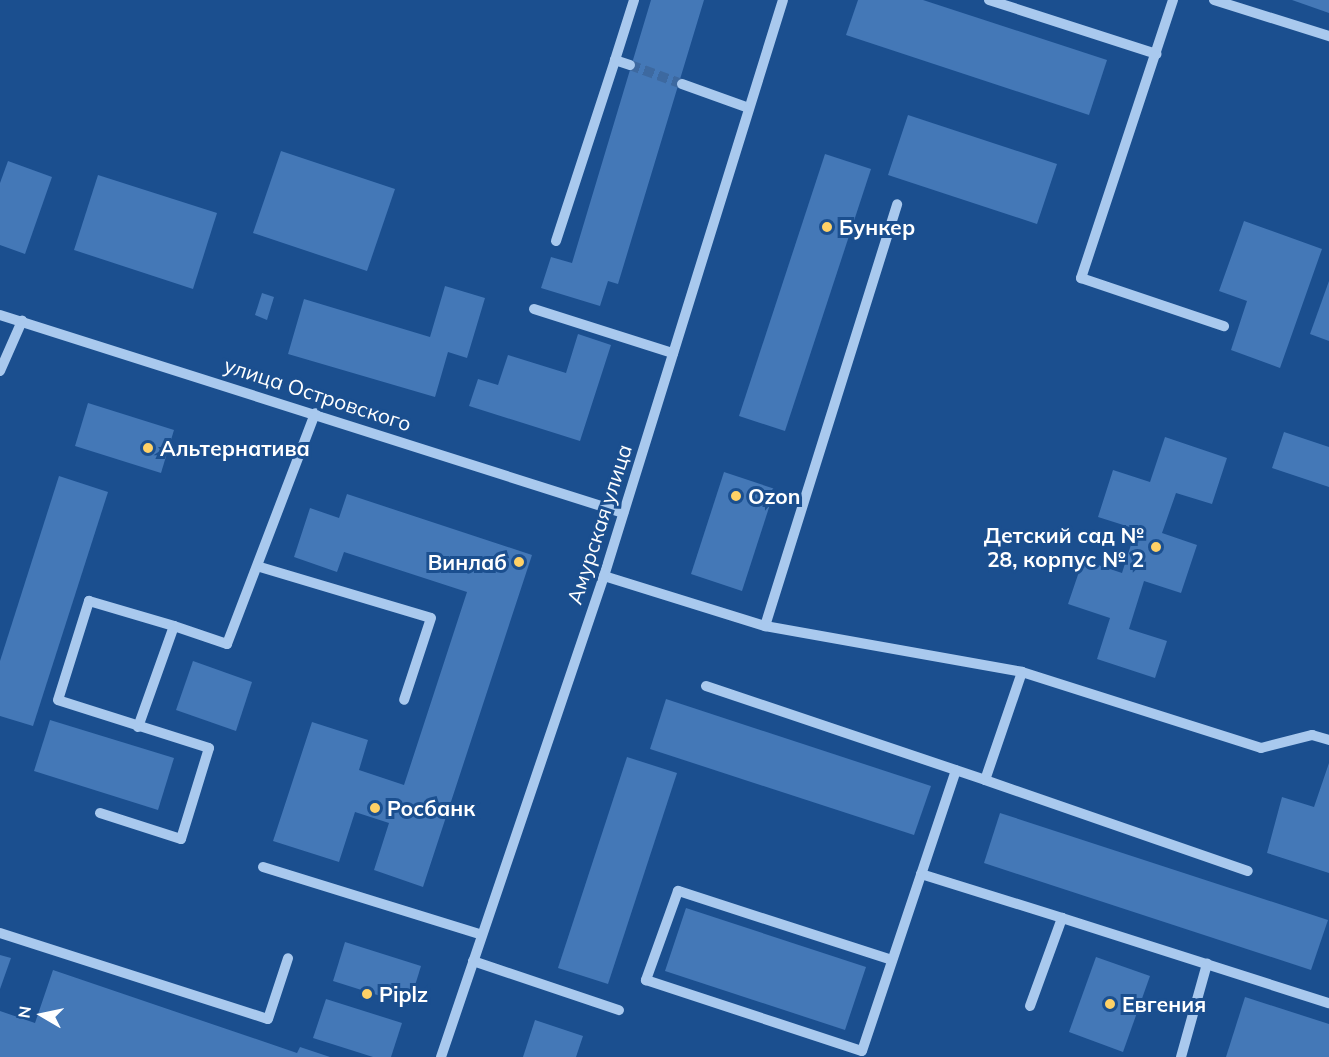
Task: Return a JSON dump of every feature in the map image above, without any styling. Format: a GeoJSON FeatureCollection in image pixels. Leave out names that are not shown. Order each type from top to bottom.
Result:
{"type":"FeatureCollection","features":[{"type":"Feature","properties":{"kind":"street"},"geometry":{"type":"LineString","coordinates":[[556,241],[634,0]]}},
{"type":"Feature","properties":{"kind":"street","name":"Амурская улица"},"geometry":{"type":"LineString","coordinates":[[441,1057],[604,576],[783,0]]}},
{"type":"Feature","properties":{"kind":"street"},"geometry":{"type":"LineString","coordinates":[[989,0],[1156,54]]}},
{"type":"Feature","properties":{"kind":"street"},"geometry":{"type":"LineString","coordinates":[[1173,0],[1081,278],[1224,326]]}},
{"type":"Feature","properties":{"kind":"street"},"geometry":{"type":"LineString","coordinates":[[1214,0],[1329,36]]}},
{"type":"Feature","properties":{"kind":"street"},"geometry":{"type":"LineString","coordinates":[[615,60],[630,65]]}},
{"type":"Feature","properties":{"kind":"street"},"geometry":{"type":"LineString","coordinates":[[682,84],[749,108]]}},
{"type":"Feature","properties":{"kind":"street"},"geometry":{"type":"LineString","coordinates":[[765,626],[897,204]]}},
{"type":"Feature","properties":{"kind":"street"},"geometry":{"type":"LineString","coordinates":[[534,309],[673,353]]}},
{"type":"Feature","properties":{"kind":"street","name":"улица Островского"},"geometry":{"type":"LineString","coordinates":[[0,315],[315,413],[623,513]]}},
{"type":"Feature","properties":{"kind":"street"},"geometry":{"type":"LineString","coordinates":[[0,371],[22,321]]}},
{"type":"Feature","properties":{"kind":"street"},"geometry":{"type":"LineString","coordinates":[[100,813],[181,839],[209,748],[58,700],[89,601],[227,644],[260,567],[315,413]]}},
{"type":"Feature","properties":{"kind":"street"},"geometry":{"type":"LineString","coordinates":[[260,567],[431,618],[404,700]]}},
{"type":"Feature","properties":{"kind":"street"},"geometry":{"type":"LineString","coordinates":[[604,576],[765,626],[1022,672],[1262,748],[1312,735],[1329,740]]}},
{"type":"Feature","properties":{"kind":"street"},"geometry":{"type":"LineString","coordinates":[[138,727],[174,626]]}},
{"type":"Feature","properties":{"kind":"street"},"geometry":{"type":"LineString","coordinates":[[985,780],[1022,672]]}},
{"type":"Feature","properties":{"kind":"street"},"geometry":{"type":"LineString","coordinates":[[706,686],[1248,871]]}},
{"type":"Feature","properties":{"kind":"street"},"geometry":{"type":"LineString","coordinates":[[892,960],[678,891],[646,980],[862,1050],[956,770]]}},
{"type":"Feature","properties":{"kind":"street"},"geometry":{"type":"LineString","coordinates":[[263,867],[482,935]]}},
{"type":"Feature","properties":{"kind":"street"},"geometry":{"type":"LineString","coordinates":[[921,874],[1329,1003]]}},
{"type":"Feature","properties":{"kind":"street"},"geometry":{"type":"LineString","coordinates":[[1030,1006],[1062,918]]}},
{"type":"Feature","properties":{"kind":"street"},"geometry":{"type":"LineString","coordinates":[[0,933],[268,1019],[288,958]]}},
{"type":"Feature","properties":{"kind":"street"},"geometry":{"type":"LineString","coordinates":[[473,961],[619,1010]]}},
{"type":"Feature","properties":{"kind":"street"},"geometry":{"type":"LineString","coordinates":[[1181,1057],[1207,964]]}},
{"type":"Feature","properties":{"kind":"building"},"geometry":{"type":"Polygon","coordinates":[[[651,0],[704,0],[618,284],[608,281],[600,306],[541,288],[551,257],[572,263],[651,0]]]}},
{"type":"Feature","properties":{"kind":"building"},"geometry":{"type":"Polygon","coordinates":[[[858,0],[923,0],[1107,60],[1089,115],[846,35],[858,0]]]}},
{"type":"Feature","properties":{"kind":"building"},"geometry":{"type":"Polygon","coordinates":[[[1292,0],[1329,0],[1329,13],[1292,0]]]}},
{"type":"Feature","properties":{"kind":"building"},"geometry":{"type":"Polygon","coordinates":[[[908,115],[1057,164],[1037,224],[888,175],[908,115]]]}},
{"type":"Feature","properties":{"kind":"building"},"geometry":{"type":"Polygon","coordinates":[[[281,151],[395,189],[367,271],[253,233],[281,151]]]}},
{"type":"Feature","properties":{"kind":"building"},"geometry":{"type":"Polygon","coordinates":[[[825,154],[871,169],[785,431],[739,416],[825,154]]]}},
{"type":"Feature","properties":{"kind":"building"},"geometry":{"type":"Polygon","coordinates":[[[8,161],[52,177],[25,254],[0,245],[0,183],[8,161]]]}},
{"type":"Feature","properties":{"kind":"building"},"geometry":{"type":"Polygon","coordinates":[[[98,175],[217,213],[193,289],[74,250],[98,175]]]}},
{"type":"Feature","properties":{"kind":"building"},"geometry":{"type":"Polygon","coordinates":[[[1244,221],[1322,249],[1280,368],[1231,350],[1247,301],[1219,291],[1244,221]]]}},
{"type":"Feature","properties":{"kind":"building"},"geometry":{"type":"Polygon","coordinates":[[[1329,281],[1329,341],[1310,334],[1329,281]]]}},
{"type":"Feature","properties":{"kind":"building"},"geometry":{"type":"Polygon","coordinates":[[[445,286],[485,298],[467,358],[448,352],[435,397],[288,354],[304,299],[430,337],[445,286]]]}},
{"type":"Feature","properties":{"kind":"building"},"geometry":{"type":"Polygon","coordinates":[[[262,293],[274,297],[267,320],[255,315],[262,293]]]}},
{"type":"Feature","properties":{"kind":"building"},"geometry":{"type":"Polygon","coordinates":[[[578,334],[611,345],[580,441],[469,406],[478,379],[498,385],[508,355],[566,373],[578,334]]]}},
{"type":"Feature","properties":{"kind":"building"},"geometry":{"type":"Polygon","coordinates":[[[88,403],[174,430],[161,473],[75,446],[88,403]]]}},
{"type":"Feature","properties":{"kind":"building"},"geometry":{"type":"Polygon","coordinates":[[[1284,432],[1329,447],[1329,487],[1272,468],[1284,432]]]}},
{"type":"Feature","properties":{"kind":"building"},"geometry":{"type":"Polygon","coordinates":[[[1165,437],[1227,458],[1212,504],[1176,493],[1162,533],[1197,545],[1181,593],[1144,581],[1129,629],[1167,641],[1155,678],[1097,659],[1110,618],[1068,604],[1083,560],[1122,573],[1136,529],[1098,517],[1113,470],[1150,482],[1165,437]]]}},
{"type":"Feature","properties":{"kind":"building"},"geometry":{"type":"Polygon","coordinates":[[[724,472],[775,489],[742,591],[691,574],[724,472]]]}},
{"type":"Feature","properties":{"kind":"building"},"geometry":{"type":"Polygon","coordinates":[[[59,476],[108,492],[33,726],[0,716],[0,661],[59,476]]]}},
{"type":"Feature","properties":{"kind":"building"},"geometry":{"type":"Polygon","coordinates":[[[347,494],[532,555],[423,887],[374,870],[389,823],[355,812],[339,862],[273,841],[312,722],[368,740],[359,770],[404,785],[467,592],[344,552],[337,572],[294,557],[310,508],[339,518],[347,494]]]}},
{"type":"Feature","properties":{"kind":"building"},"geometry":{"type":"Polygon","coordinates":[[[193,661],[252,682],[236,731],[176,710],[193,661]]]}},
{"type":"Feature","properties":{"kind":"building"},"geometry":{"type":"Polygon","coordinates":[[[666,699],[931,786],[914,835],[650,749],[666,699]]]}},
{"type":"Feature","properties":{"kind":"building"},"geometry":{"type":"Polygon","coordinates":[[[50,720],[174,758],[158,810],[34,771],[50,720]]]}},
{"type":"Feature","properties":{"kind":"building"},"geometry":{"type":"Polygon","coordinates":[[[627,757],[677,773],[608,984],[558,968],[627,757]]]}},
{"type":"Feature","properties":{"kind":"building"},"geometry":{"type":"Polygon","coordinates":[[[1329,763],[1329,873],[1267,853],[1282,797],[1314,807],[1329,763]]]}},
{"type":"Feature","properties":{"kind":"building"},"geometry":{"type":"Polygon","coordinates":[[[1000,813],[1328,920],[1311,970],[984,863],[1000,813]]]}},
{"type":"Feature","properties":{"kind":"building"},"geometry":{"type":"Polygon","coordinates":[[[686,908],[866,967],[845,1030],[665,971],[686,908]]]}},
{"type":"Feature","properties":{"kind":"building"},"geometry":{"type":"Polygon","coordinates":[[[345,942],[421,966],[409,1005],[333,981],[345,942]]]}},
{"type":"Feature","properties":{"kind":"building"},"geometry":{"type":"Polygon","coordinates":[[[0,955],[11,958],[0,989],[0,955]]]}},
{"type":"Feature","properties":{"kind":"building","name":"Евгения"},"geometry":{"type":"Polygon","coordinates":[[[1096,957],[1150,976],[1123,1052],[1069,1032],[1096,957]]]}},
{"type":"Feature","properties":{"kind":"building"},"geometry":{"type":"Polygon","coordinates":[[[53,970],[297,1053],[300,1047],[330,1057],[0,1057],[0,1011],[35,1023],[53,970]]]}},
{"type":"Feature","properties":{"kind":"building"},"geometry":{"type":"Polygon","coordinates":[[[1245,997],[1329,1024],[1329,1057],[1226,1057],[1245,997]]]}},
{"type":"Feature","properties":{"kind":"building"},"geometry":{"type":"Polygon","coordinates":[[[326,999],[402,1023],[391,1057],[373,1057],[313,1038],[326,999]]]}},
{"type":"Feature","properties":{"kind":"building"},"geometry":{"type":"Polygon","coordinates":[[[535,1020],[583,1036],[576,1057],[523,1057],[535,1020]]]}},
{"type":"Feature","properties":{"kind":"tunnel"},"geometry":{"type":"LineString","coordinates":[[630,65],[682,84]]}},
{"type":"Feature","properties":{"kind":"place","name":"Бункер"},"geometry":{"type":"Point","coordinates":[827,227]}},
{"type":"Feature","properties":{"kind":"place","name":"Альтернатива"},"geometry":{"type":"Point","coordinates":[148,448]}},
{"type":"Feature","properties":{"kind":"place","name":"Ozon"},"geometry":{"type":"Point","coordinates":[736,496]}},
{"type":"Feature","properties":{"kind":"place","name":"Детский сад № 28, корпус № 2"},"geometry":{"type":"Point","coordinates":[1156,547]}},
{"type":"Feature","properties":{"kind":"place","name":"Винлаб"},"geometry":{"type":"Point","coordinates":[519,562]}},
{"type":"Feature","properties":{"kind":"place","name":"Росбанк"},"geometry":{"type":"Point","coordinates":[375,808]}},
{"type":"Feature","properties":{"kind":"place","name":"Piplz"},"geometry":{"type":"Point","coordinates":[367,994]}},
{"type":"Feature","properties":{"kind":"place","name":"Евгения"},"geometry":{"type":"Point","coordinates":[1110,1004]}}]}
